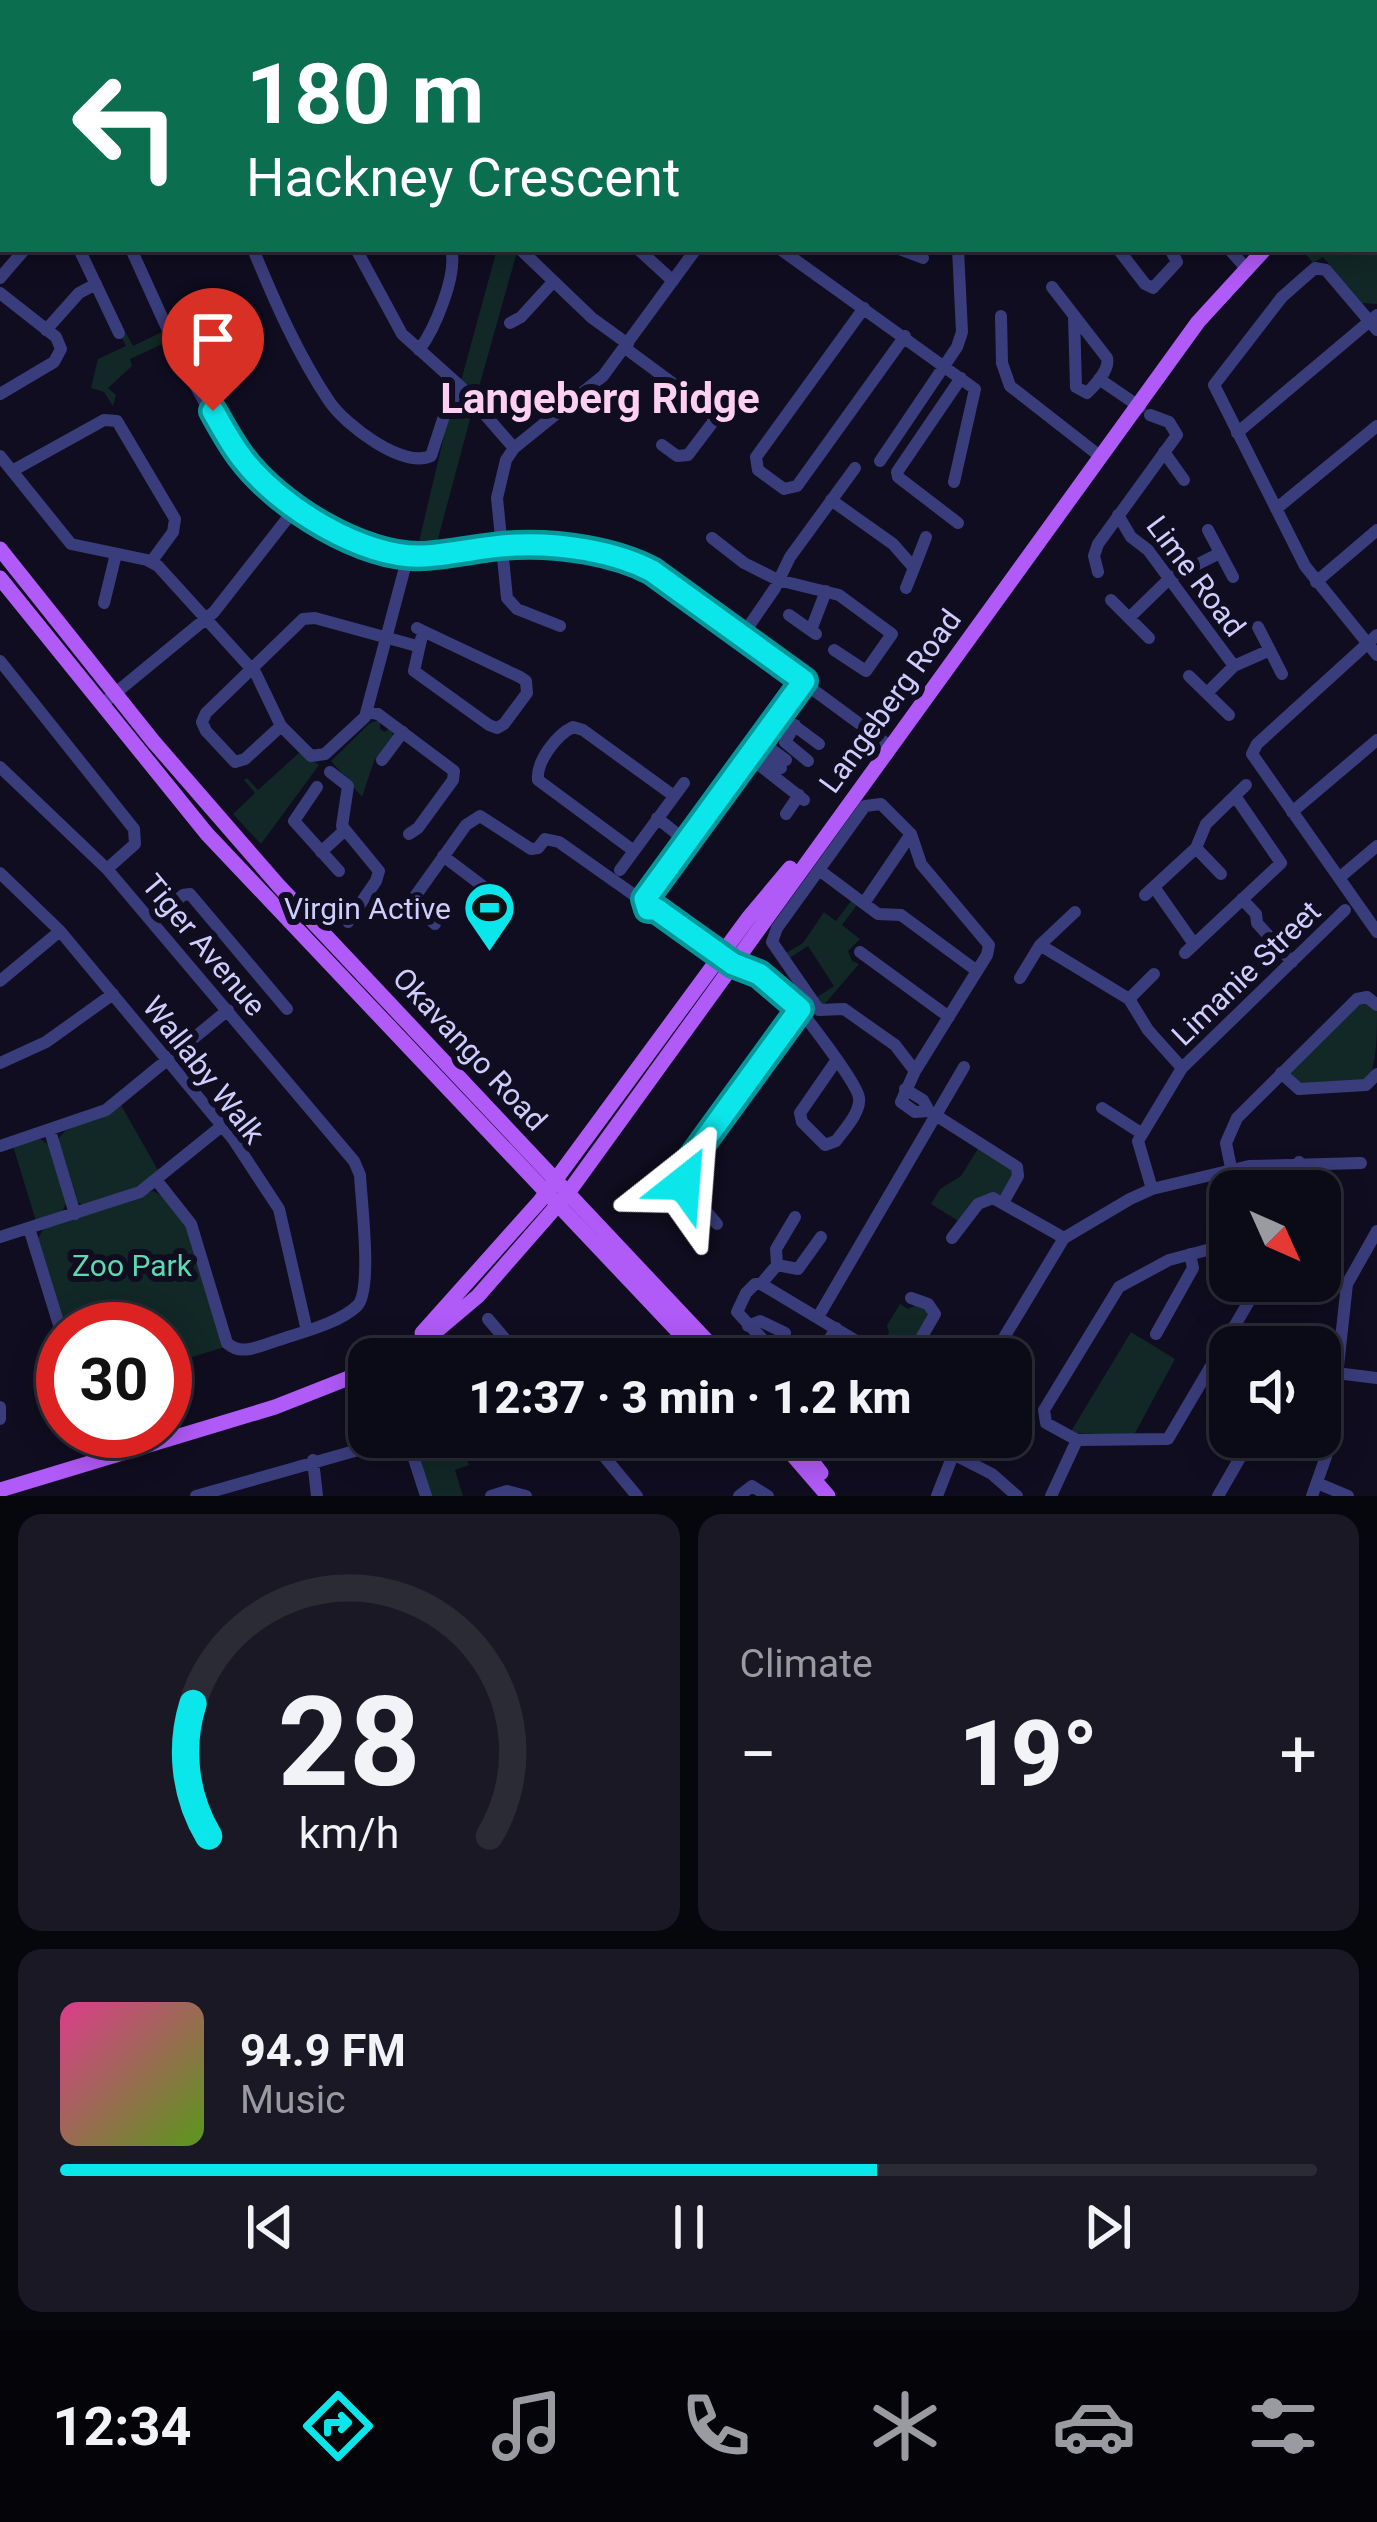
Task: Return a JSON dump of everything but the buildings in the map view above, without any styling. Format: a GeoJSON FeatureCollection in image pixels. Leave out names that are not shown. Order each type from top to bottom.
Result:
{"type":"FeatureCollection","features":[{"type":"Feature","properties":{"kind":"main road","name":"Langeberg Road"},"geometry":{"type":"LineString","coordinates":[[429,1338],[478,1296],[557,1192],[1098,455],[1140,408],[1201,304],[1243,256]]}},
{"type":"Feature","properties":{"kind":"main road","name":"Okavango Road"},"geometry":{"type":"LineString","coordinates":[[0,549],[278,885],[686,1338]]}},
{"type":"Feature","properties":{"kind":"main road","name":"Okavango Road"},"geometry":{"type":"LineString","coordinates":[[0,578],[207,834],[703,1338]]}},
{"type":"Feature","properties":{"kind":"main road"},"geometry":{"type":"LineString","coordinates":[[192,1432],[348,1378]]}},
{"type":"Feature","properties":{"kind":"main road"},"geometry":{"type":"LineString","coordinates":[[0,1490],[103,1458]]}},
{"type":"Feature","properties":{"kind":"main road"},"geometry":{"type":"LineString","coordinates":[[795,1458],[828,1496]]}},
{"type":"Feature","properties":{"kind":"main road"},"geometry":{"type":"LineString","coordinates":[[810,1458],[838,1496]]}},
{"type":"Feature","properties":{"kind":"street"},"geometry":{"type":"LineString","coordinates":[[0,278],[22,252]]}},
{"type":"Feature","properties":{"kind":"street"},"geometry":{"type":"LineString","coordinates":[[81,252],[118,332]]}},
{"type":"Feature","properties":{"kind":"street"},"geometry":{"type":"LineString","coordinates":[[132,252],[178,350],[238,454],[297,506],[346,540],[408,556],[502,546],[571,550],[634,562],[888,745]]}},
{"type":"Feature","properties":{"kind":"street"},"geometry":{"type":"LineString","coordinates":[[254,252],[330,403],[386,449],[418,460],[430,457],[446,410],[461,387]]}},
{"type":"Feature","properties":{"kind":"street"},"geometry":{"type":"LineString","coordinates":[[358,252],[400,331],[461,387],[514,448]]}},
{"type":"Feature","properties":{"kind":"street"},"geometry":{"type":"LineString","coordinates":[[419,350],[436,321],[453,262],[451,252]]}},
{"type":"Feature","properties":{"kind":"street"},"geometry":{"type":"LineString","coordinates":[[523,252],[627,346],[713,413],[713,422],[688,455],[677,456],[662,445]]}},
{"type":"Feature","properties":{"kind":"street"},"geometry":{"type":"LineString","coordinates":[[641,252],[673,281]]}},
{"type":"Feature","properties":{"kind":"street"},"geometry":{"type":"LineString","coordinates":[[560,626],[509,602],[498,482],[514,448],[600,379],[694,252]]}},
{"type":"Feature","properties":{"kind":"street"},"geometry":{"type":"LineString","coordinates":[[907,252],[923,258]]}},
{"type":"Feature","properties":{"kind":"street"},"geometry":{"type":"LineString","coordinates":[[880,461],[946,365],[962,332],[958,252]]}},
{"type":"Feature","properties":{"kind":"street"},"geometry":{"type":"LineString","coordinates":[[1120,252],[1145,284],[1154,288],[1176,264],[1171,252]]}},
{"type":"Feature","properties":{"kind":"street"},"geometry":{"type":"LineString","coordinates":[[798,254],[976,391],[954,482]]}},
{"type":"Feature","properties":{"kind":"street"},"geometry":{"type":"LineString","coordinates":[[1237,433],[1375,322],[1320,267],[1282,297],[1215,382],[1216,393],[1276,509],[1316,582],[1374,644],[1253,748],[1254,759],[1377,932]]}},
{"type":"Feature","properties":{"kind":"street"},"geometry":{"type":"LineString","coordinates":[[510,323],[553,282]]}},
{"type":"Feature","properties":{"kind":"street"},"geometry":{"type":"LineString","coordinates":[[46,329],[79,293],[96,284]]}},
{"type":"Feature","properties":{"kind":"street"},"geometry":{"type":"LineString","coordinates":[[1052,287],[1075,316],[1108,360],[1089,392],[1077,388],[1075,316]]}},
{"type":"Feature","properties":{"kind":"street"},"geometry":{"type":"LineString","coordinates":[[0,293],[59,342],[57,360],[0,394]]}},
{"type":"Feature","properties":{"kind":"street"},"geometry":{"type":"LineString","coordinates":[[864,308],[756,457],[757,468],[771,480],[787,490],[797,486],[904,336]]}},
{"type":"Feature","properties":{"kind":"street"},"geometry":{"type":"LineString","coordinates":[[1001,316],[1002,362],[1010,386],[1098,455]]}},
{"type":"Feature","properties":{"kind":"street"},"geometry":{"type":"LineString","coordinates":[[958,523],[897,472],[962,378]]}},
{"type":"Feature","properties":{"kind":"street"},"geometry":{"type":"LineString","coordinates":[[1099,379],[1167,426],[1168,448],[1184,480]]}},
{"type":"Feature","properties":{"kind":"street"},"geometry":{"type":"LineString","coordinates":[[12,471],[104,420],[117,421],[175,519],[173,532],[151,562]]}},
{"type":"Feature","properties":{"kind":"street"},"geometry":{"type":"LineString","coordinates":[[1276,509],[1377,426]]}},
{"type":"Feature","properties":{"kind":"street"},"geometry":{"type":"LineString","coordinates":[[1098,572],[1096,548],[1168,448]]}},
{"type":"Feature","properties":{"kind":"street"},"geometry":{"type":"LineString","coordinates":[[0,456],[71,544],[151,562],[252,668],[281,726],[309,755],[318,756],[367,712],[408,556]]}},
{"type":"Feature","properties":{"kind":"street"},"geometry":{"type":"LineString","coordinates":[[742,636],[855,468]]}},
{"type":"Feature","properties":{"kind":"street"},"geometry":{"type":"LineString","coordinates":[[832,500],[893,544],[914,568]]}},
{"type":"Feature","properties":{"kind":"street"},"geometry":{"type":"LineString","coordinates":[[101,705],[206,619],[297,506]]}},
{"type":"Feature","properties":{"kind":"street","name":"Lime Road"},"geometry":{"type":"LineString","coordinates":[[1118,515],[1234,666]]}},
{"type":"Feature","properties":{"kind":"street"},"geometry":{"type":"LineString","coordinates":[[1208,530],[1233,577]]}},
{"type":"Feature","properties":{"kind":"street"},"geometry":{"type":"LineString","coordinates":[[1316,582],[1377,530]]}},
{"type":"Feature","properties":{"kind":"street"},"geometry":{"type":"LineString","coordinates":[[906,588],[926,537]]}},
{"type":"Feature","properties":{"kind":"street"},"geometry":{"type":"LineString","coordinates":[[712,538],[744,563],[778,580],[839,595],[892,634],[866,671],[834,650]]}},
{"type":"Feature","properties":{"kind":"street"},"geometry":{"type":"LineString","coordinates":[[1129,618],[1169,578],[1220,553]]}},
{"type":"Feature","properties":{"kind":"street"},"geometry":{"type":"LineString","coordinates":[[104,603],[116,554]]}},
{"type":"Feature","properties":{"kind":"street"},"geometry":{"type":"LineString","coordinates":[[790,615],[814,632],[826,591]]}},
{"type":"Feature","properties":{"kind":"street"},"geometry":{"type":"LineString","coordinates":[[1112,600],[1149,638]]}},
{"type":"Feature","properties":{"kind":"street"},"geometry":{"type":"LineString","coordinates":[[281,726],[238,762],[230,760],[204,728],[206,712],[305,618],[417,646]]}},
{"type":"Feature","properties":{"kind":"street"},"geometry":{"type":"LineString","coordinates":[[1258,627],[1282,674]]}},
{"type":"Feature","properties":{"kind":"street"},"geometry":{"type":"LineString","coordinates":[[420,629],[520,677],[528,691],[504,724],[492,727],[416,674],[412,665],[417,646],[420,629]]}},
{"type":"Feature","properties":{"kind":"street"},"geometry":{"type":"LineString","coordinates":[[1208,692],[1234,666],[1270,650]]}},
{"type":"Feature","properties":{"kind":"street"},"geometry":{"type":"LineString","coordinates":[[0,661],[134,829],[135,844],[107,869]]}},
{"type":"Feature","properties":{"kind":"street"},"geometry":{"type":"LineString","coordinates":[[1189,676],[1229,715]]}},
{"type":"Feature","properties":{"kind":"street"},"geometry":{"type":"LineString","coordinates":[[649,899],[686,841],[762,752],[804,681]]}},
{"type":"Feature","properties":{"kind":"street"},"geometry":{"type":"LineString","coordinates":[[367,712],[449,764],[454,773],[410,834]]}},
{"type":"Feature","properties":{"kind":"street"},"geometry":{"type":"LineString","coordinates":[[786,814],[801,797],[784,764],[784,742],[793,724],[819,744]]}},
{"type":"Feature","properties":{"kind":"street"},"geometry":{"type":"LineString","coordinates":[[634,851],[540,783],[538,767],[562,733],[573,727],[583,730],[674,796]]}},
{"type":"Feature","properties":{"kind":"street"},"geometry":{"type":"LineString","coordinates":[[382,760],[403,732]]}},
{"type":"Feature","properties":{"kind":"street"},"geometry":{"type":"LineString","coordinates":[[1292,812],[1377,740]]}},
{"type":"Feature","properties":{"kind":"street"},"geometry":{"type":"LineString","coordinates":[[762,752],[784,764],[808,761]]}},
{"type":"Feature","properties":{"kind":"street"},"geometry":{"type":"LineString","coordinates":[[318,756],[346,796],[340,818],[344,830],[379,872],[348,922]]}},
{"type":"Feature","properties":{"kind":"street","name":"Tiger Avenue"},"geometry":{"type":"LineString","coordinates":[[0,767],[107,869],[358,1167],[365,1293],[352,1310],[307,1331]]}},
{"type":"Feature","properties":{"kind":"street"},"geometry":{"type":"LineString","coordinates":[[620,870],[683,783]]}},
{"type":"Feature","properties":{"kind":"street"},"geometry":{"type":"LineString","coordinates":[[1235,796],[1281,860],[1190,948],[1149,891],[1196,848],[1206,824],[1246,784]]}},
{"type":"Feature","properties":{"kind":"street"},"geometry":{"type":"LineString","coordinates":[[317,787],[294,821],[339,871]]}},
{"type":"Feature","properties":{"kind":"street"},"geometry":{"type":"LineString","coordinates":[[915,1071],[895,1045],[844,1009],[819,1010],[773,943],[777,928],[868,803],[880,804],[911,834],[921,864],[988,943],[977,971],[905,1089],[923,1100],[932,1113],[1017,1167],[1018,1176],[1004,1201]]}},
{"type":"Feature","properties":{"kind":"street"},"geometry":{"type":"LineString","coordinates":[[435,924],[411,904],[471,819],[485,816],[531,849],[544,839],[559,842],[759,974],[800,1009],[857,1091],[859,1102],[836,1142],[824,1145],[802,1122],[800,1113],[836,1061]]}},
{"type":"Feature","properties":{"kind":"street"},"geometry":{"type":"LineString","coordinates":[[657,818],[686,841]]}},
{"type":"Feature","properties":{"kind":"street"},"geometry":{"type":"LineString","coordinates":[[321,852],[344,830]]}},
{"type":"Feature","properties":{"kind":"street"},"geometry":{"type":"LineString","coordinates":[[863,903],[911,834]]}},
{"type":"Feature","properties":{"kind":"street"},"geometry":{"type":"LineString","coordinates":[[1339,878],[1377,845]]}},
{"type":"Feature","properties":{"kind":"street"},"geometry":{"type":"LineString","coordinates":[[1196,848],[1221,874]]}},
{"type":"Feature","properties":{"kind":"street"},"geometry":{"type":"LineString","coordinates":[[443,856],[484,887]]}},
{"type":"Feature","properties":{"kind":"street"},"geometry":{"type":"LineString","coordinates":[[819,870],[878,914],[901,915],[977,971]]}},
{"type":"Feature","properties":{"kind":"street","name":"Wallaby Walk"},"geometry":{"type":"LineString","coordinates":[[0,873],[60,931],[223,1125],[279,1209],[307,1331]]}},
{"type":"Feature","properties":{"kind":"street"},"geometry":{"type":"LineString","coordinates":[[153,922],[190,894],[287,1010]]}},
{"type":"Feature","properties":{"kind":"street"},"geometry":{"type":"LineString","coordinates":[[1238,902],[1256,915],[1257,923],[1292,962]]}},
{"type":"Feature","properties":{"kind":"street","name":"Limanie Street"},"geometry":{"type":"LineString","coordinates":[[1141,1132],[1182,1068],[1346,910]]}},
{"type":"Feature","properties":{"kind":"street"},"geometry":{"type":"LineString","coordinates":[[1020,978],[1040,945],[1075,912]]}},
{"type":"Feature","properties":{"kind":"street"},"geometry":{"type":"LineString","coordinates":[[0,981],[60,931]]}},
{"type":"Feature","properties":{"kind":"street"},"geometry":{"type":"LineString","coordinates":[[1040,945],[1129,999],[1148,1030],[1182,1068]]}},
{"type":"Feature","properties":{"kind":"street"},"geometry":{"type":"LineString","coordinates":[[860,952],[949,1017]]}},
{"type":"Feature","properties":{"kind":"street"},"geometry":{"type":"LineString","coordinates":[[1129,999],[1154,974]]}},
{"type":"Feature","properties":{"kind":"street"},"geometry":{"type":"LineString","coordinates":[[0,1064],[46,1042],[113,994]]}},
{"type":"Feature","properties":{"kind":"street"},"geometry":{"type":"LineString","coordinates":[[1231,1168],[1226,1143],[1230,1129],[1357,999],[1367,997],[1377,1005]]}},
{"type":"Feature","properties":{"kind":"street"},"geometry":{"type":"LineString","coordinates":[[717,1224],[685,1186],[683,1172],[800,1009]]}},
{"type":"Feature","properties":{"kind":"street"},"geometry":{"type":"LineString","coordinates":[[0,1146],[106,1110],[228,1010]]}},
{"type":"Feature","properties":{"kind":"street"},"geometry":{"type":"LineString","coordinates":[[818,1317],[932,1113],[964,1067]]}},
{"type":"Feature","properties":{"kind":"street"},"geometry":{"type":"LineString","coordinates":[[1281,1073],[1299,1089],[1366,1085],[1377,1074]]}},
{"type":"Feature","properties":{"kind":"street"},"geometry":{"type":"LineString","coordinates":[[1102,1108],[1141,1132],[1139,1155],[1152,1189]]}},
{"type":"Feature","properties":{"kind":"street"},"geometry":{"type":"LineString","coordinates":[[0,1237],[120,1201],[157,1180],[223,1125]]}},
{"type":"Feature","properties":{"kind":"street"},"geometry":{"type":"LineString","coordinates":[[50,1131],[75,1214]]}},
{"type":"Feature","properties":{"kind":"street"},"geometry":{"type":"LineString","coordinates":[[1299,1162],[1300,1170]]}},
{"type":"Feature","properties":{"kind":"street"},"geometry":{"type":"LineString","coordinates":[[1004,1338],[1064,1238],[1152,1189],[1231,1168],[1361,1162]]}},
{"type":"Feature","properties":{"kind":"street"},"geometry":{"type":"LineString","coordinates":[[157,1180],[190,1224],[230,1346],[244,1351],[307,1331]]}},
{"type":"Feature","properties":{"kind":"street"},"geometry":{"type":"LineString","coordinates":[[952,1238],[982,1200],[1004,1201],[1064,1238]]}},
{"type":"Feature","properties":{"kind":"street"},"geometry":{"type":"LineString","coordinates":[[761,1284],[777,1265],[776,1249],[795,1217]]}},
{"type":"Feature","properties":{"kind":"street"},"geometry":{"type":"LineString","coordinates":[[29,1228],[52,1302]]}},
{"type":"Feature","properties":{"kind":"street"},"geometry":{"type":"LineString","coordinates":[[1341,1347],[1348,1284],[1377,1231]]}},
{"type":"Feature","properties":{"kind":"street"},"geometry":{"type":"LineString","coordinates":[[777,1265],[798,1269],[821,1237]]}},
{"type":"Feature","properties":{"kind":"street"},"geometry":{"type":"LineString","coordinates":[[1209,1249],[1163,1263],[1121,1286],[1043,1413],[1048,1425],[1077,1440],[1165,1441],[1172,1437],[1249,1302]]}},
{"type":"Feature","properties":{"kind":"street"},"geometry":{"type":"LineString","coordinates":[[1156,1334],[1193,1268],[1190,1254]]}},
{"type":"Feature","properties":{"kind":"street"},"geometry":{"type":"LineString","coordinates":[[761,1338],[738,1317],[746,1293],[755,1284],[852,1338]]}},
{"type":"Feature","properties":{"kind":"street"},"geometry":{"type":"LineString","coordinates":[[911,1298],[928,1304],[934,1314],[921,1338]]}},
{"type":"Feature","properties":{"kind":"street"},"geometry":{"type":"LineString","coordinates":[[488,1319],[504,1338]]}},
{"type":"Feature","properties":{"kind":"street"},"geometry":{"type":"LineString","coordinates":[[748,1326],[760,1321],[785,1333]]}},
{"type":"Feature","properties":{"kind":"street"},"geometry":{"type":"LineString","coordinates":[[830,1338],[836,1328]]}},
{"type":"Feature","properties":{"kind":"street"},"geometry":{"type":"LineString","coordinates":[[1341,1374],[1377,1378]]}},
{"type":"Feature","properties":{"kind":"street"},"geometry":{"type":"LineString","coordinates":[[0,1407],[0,1419]]}},
{"type":"Feature","properties":{"kind":"street"},"geometry":{"type":"LineString","coordinates":[[1051,1496],[1077,1440]]}},
{"type":"Feature","properties":{"kind":"street"},"geometry":{"type":"LineString","coordinates":[[196,1496],[348,1451]]}},
{"type":"Feature","properties":{"kind":"street"},"geometry":{"type":"LineString","coordinates":[[412,1458],[426,1496]]}},
{"type":"Feature","properties":{"kind":"street"},"geometry":{"type":"LineString","coordinates":[[605,1458],[637,1496]]}},
{"type":"Feature","properties":{"kind":"street"},"geometry":{"type":"LineString","coordinates":[[937,1496],[951,1458]]}},
{"type":"Feature","properties":{"kind":"street"},"geometry":{"type":"LineString","coordinates":[[960,1458],[1002,1481],[1017,1496]]}},
{"type":"Feature","properties":{"kind":"street"},"geometry":{"type":"LineString","coordinates":[[1218,1496],[1240,1458]]}},
{"type":"Feature","properties":{"kind":"street"},"geometry":{"type":"LineString","coordinates":[[1326,1458],[1315,1490],[1348,1496]]}},
{"type":"Feature","properties":{"kind":"street"},"geometry":{"type":"LineString","coordinates":[[313,1460],[317,1496]]}},
{"type":"Feature","properties":{"kind":"street"},"geometry":{"type":"LineString","coordinates":[[994,1496],[1002,1481]]}},
{"type":"Feature","properties":{"kind":"street"},"geometry":{"type":"LineString","coordinates":[[740,1496],[752,1486],[768,1496]]}},
{"type":"Feature","properties":{"kind":"street"},"geometry":{"type":"LineString","coordinates":[[491,1496],[507,1491],[526,1496]]}},
{"type":"Feature","properties":{"kind":"green space","name":"Langeberg Ridge"},"geometry":{"type":"Polygon","coordinates":[[[496,252],[517,252],[477,394],[461,381],[496,252]]]}},
{"type":"Feature","properties":{"kind":"green space"},"geometry":{"type":"Polygon","coordinates":[[[1304,252],[1377,252],[1377,304],[1362,303],[1323,257],[1313,263],[1304,252]]]}},
{"type":"Feature","properties":{"kind":"green space"},"geometry":{"type":"Polygon","coordinates":[[[164,331],[169,341],[130,359],[132,366],[108,388],[116,395],[113,406],[104,392],[91,388],[98,359],[126,346],[121,336],[126,333],[133,346],[164,331]]]}},
{"type":"Feature","properties":{"kind":"green space","name":"Langeberg Ridge"},"geometry":{"type":"Polygon","coordinates":[[[466,402],[473,408],[435,550],[417,550],[448,419],[456,404],[466,402]]]}},
{"type":"Feature","properties":{"kind":"green space"},"geometry":{"type":"Polygon","coordinates":[[[380,720],[380,729],[390,728],[394,737],[374,761],[362,797],[331,761],[370,723],[380,720]]]}},
{"type":"Feature","properties":{"kind":"green space"},"geometry":{"type":"Polygon","coordinates":[[[300,752],[319,765],[261,844],[233,814],[255,793],[244,780],[258,790],[300,752]]]}},
{"type":"Feature","properties":{"kind":"green space"},"geometry":{"type":"Polygon","coordinates":[[[851,901],[857,905],[842,925],[860,939],[848,951],[859,964],[823,1006],[814,999],[834,986],[808,946],[788,959],[784,954],[803,943],[824,912],[836,921],[851,901]]]}},
{"type":"Feature","properties":{"kind":"green space"},"geometry":{"type":"Polygon","coordinates":[[[1363,1000],[1377,1009],[1375,1056],[1368,1081],[1303,1086],[1290,1078],[1289,1070],[1363,1000]]]}},
{"type":"Feature","properties":{"kind":"green space","name":"Zoo Park"},"geometry":{"type":"Polygon","coordinates":[[[121,1105],[159,1172],[132,1191],[82,1205],[58,1139],[65,1131],[121,1105]]]}},
{"type":"Feature","properties":{"kind":"green space","name":"Zoo Park"},"geometry":{"type":"Polygon","coordinates":[[[40,1139],[49,1145],[67,1201],[62,1212],[36,1221],[13,1146],[40,1139]]]}},
{"type":"Feature","properties":{"kind":"green space"},"geometry":{"type":"Polygon","coordinates":[[[979,1147],[1014,1171],[1001,1194],[984,1196],[963,1224],[931,1204],[940,1189],[961,1176],[979,1147]]]}},
{"type":"Feature","properties":{"kind":"green space","name":"Zoo Park"},"geometry":{"type":"Polygon","coordinates":[[[153,1191],[168,1201],[191,1237],[225,1347],[192,1357],[192,1302],[57,1302],[37,1240],[44,1228],[153,1191]]]}},
{"type":"Feature","properties":{"kind":"green space"},"geometry":{"type":"Polygon","coordinates":[[[900,1304],[908,1309],[918,1304],[931,1312],[916,1338],[886,1338],[887,1325],[900,1304]]]}},
{"type":"Feature","properties":{"kind":"green space"},"geometry":{"type":"Polygon","coordinates":[[[1131,1332],[1175,1359],[1134,1435],[1070,1433],[1131,1332]]]}},
{"type":"Feature","properties":{"kind":"green space"},"geometry":{"type":"Polygon","coordinates":[[[418,1458],[467,1458],[469,1465],[455,1470],[463,1496],[430,1496],[418,1458]]]}},
{"type":"Feature","properties":{"kind":"place","name":"Virgin Active"},"geometry":{"type":"Point","coordinates":[490,954]}},
{"type":"Feature","properties":{"kind":"district","name":"Langeberg Ridge"},"geometry":{"type":"Point","coordinates":[600,398]}},
{"type":"Feature","properties":{"kind":"route"},"geometry":{"type":"LineString","coordinates":[[213,411],[238,454],[256,473],[346,540],[408,556],[532,545],[634,562],[804,681],[645,899],[648,909],[656,909],[733,964],[759,974],[800,1009],[685,1167],[684,1183]]}}]}
